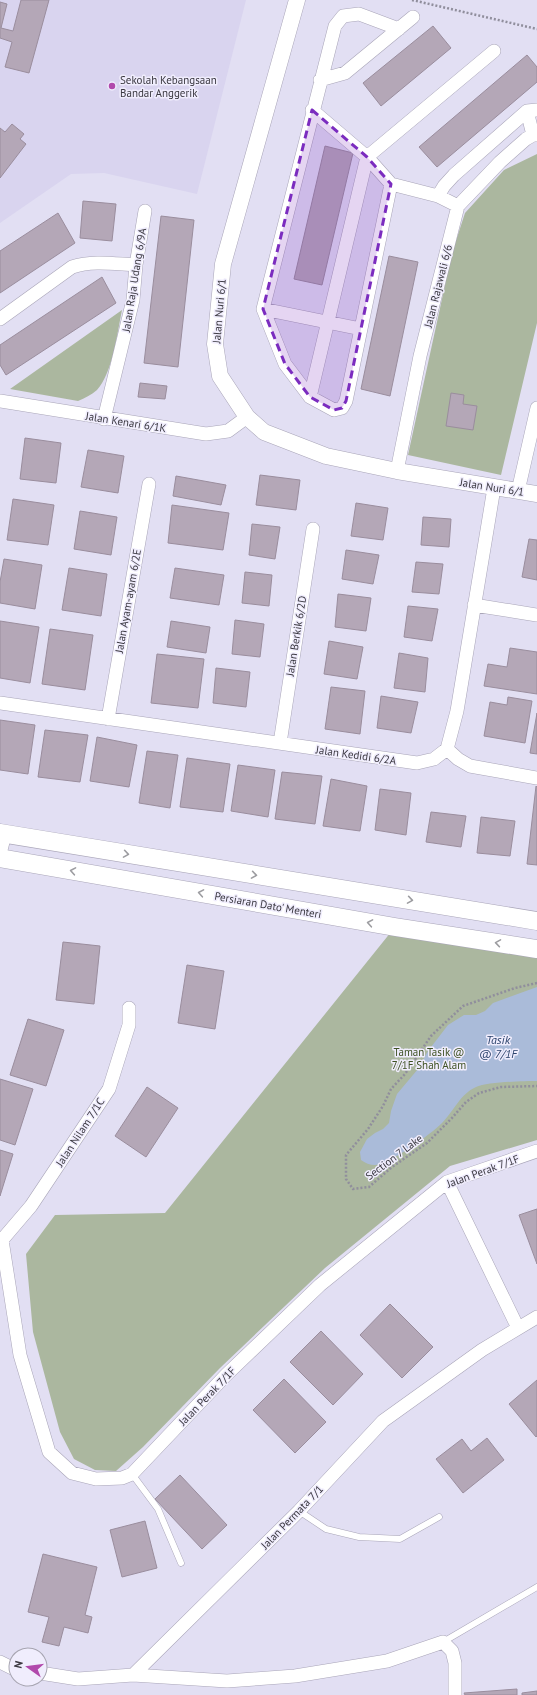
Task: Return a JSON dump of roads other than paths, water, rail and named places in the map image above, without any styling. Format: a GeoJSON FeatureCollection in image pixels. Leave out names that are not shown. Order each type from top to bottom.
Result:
{"type":"FeatureCollection","features":[{"type":"Feature","properties":{"kind":"main road"},"geometry":{"type":"LineString","coordinates":[[2,833],[537,921]]}},
{"type":"Feature","properties":{"kind":"main road","name":"Persiaran Dato' Menteri"},"geometry":{"type":"LineString","coordinates":[[0,858],[396,927],[537,949]]}},
{"type":"Feature","properties":{"kind":"street","name":"Jalan Nuri 6/1"},"geometry":{"type":"LineString","coordinates":[[297,0],[224,264],[215,344],[220,376],[247,417],[264,432],[326,456],[397,471],[537,494]]}},
{"type":"Feature","properties":{"kind":"street"},"geometry":{"type":"LineString","coordinates":[[391,184],[346,401],[342,408],[334,410],[310,397],[285,364],[263,309],[334,26],[343,16],[359,14],[399,29]]}},
{"type":"Feature","properties":{"kind":"street"},"geometry":{"type":"LineString","coordinates":[[320,80],[345,73],[413,17]]}},
{"type":"Feature","properties":{"kind":"street"},"geometry":{"type":"LineString","coordinates":[[310,397],[367,157],[494,51]]}},
{"type":"Feature","properties":{"kind":"street"},"geometry":{"type":"LineString","coordinates":[[312,110],[367,157],[391,184],[438,196],[458,206]]}},
{"type":"Feature","properties":{"kind":"street"},"geometry":{"type":"LineString","coordinates":[[532,111],[535,135]]}},
{"type":"Feature","properties":{"kind":"street"},"geometry":{"type":"LineString","coordinates":[[438,196],[444,186],[454,175],[532,111]]}},
{"type":"Feature","properties":{"kind":"street","name":"Jalan Rajawali 6/6"},"geometry":{"type":"LineString","coordinates":[[397,471],[420,356],[458,206],[500,162],[526,139],[535,135]]}},
{"type":"Feature","properties":{"kind":"street","name":"Jalan Raja Udang 6/9A"},"geometry":{"type":"LineString","coordinates":[[104,419],[133,300],[136,265],[145,211]]}},
{"type":"Feature","properties":{"kind":"street"},"geometry":{"type":"LineString","coordinates":[[0,319],[72,267],[83,263],[95,262],[136,265]]}},
{"type":"Feature","properties":{"kind":"street"},"geometry":{"type":"LineString","coordinates":[[263,309],[361,328]]}},
{"type":"Feature","properties":{"kind":"street","name":"Jalan Kenari 6/1K"},"geometry":{"type":"LineString","coordinates":[[0,401],[104,419],[206,434],[228,431],[247,417]]}},
{"type":"Feature","properties":{"kind":"street"},"geometry":{"type":"LineString","coordinates":[[518,491],[537,408]]}},
{"type":"Feature","properties":{"kind":"street","name":"Jalan Ayam-ayam 6/2E"},"geometry":{"type":"LineString","coordinates":[[108,718],[149,484]]}},
{"type":"Feature","properties":{"kind":"street"},"geometry":{"type":"LineString","coordinates":[[494,488],[457,711],[446,749],[458,759],[470,766],[537,778]]}},
{"type":"Feature","properties":{"kind":"street","name":"Jalan Berkik 6/2D"},"geometry":{"type":"LineString","coordinates":[[280,743],[313,529]]}},
{"type":"Feature","properties":{"kind":"street"},"geometry":{"type":"LineString","coordinates":[[474,605],[537,615]]}},
{"type":"Feature","properties":{"kind":"street","name":"Jalan Kedidi 6/2A"},"geometry":{"type":"LineString","coordinates":[[0,703],[417,763],[434,759],[446,749]]}},
{"type":"Feature","properties":{"kind":"street"},"geometry":{"type":"LineString","coordinates":[[0,854],[2,833]]}},
{"type":"Feature","properties":{"kind":"street","name":"Jalan Nilam 7/1C"},"geometry":{"type":"LineString","coordinates":[[1,1240],[31,1206],[109,1089],[129,1025],[129,1008]]}},
{"type":"Feature","properties":{"kind":"street","name":"Jalan Perak 7/1F"},"geometry":{"type":"LineString","coordinates":[[132,1474],[226,1375],[320,1285],[447,1182],[537,1151]]}},
{"type":"Feature","properties":{"kind":"street"},"geometry":{"type":"LineString","coordinates":[[447,1182],[518,1328]]}},
{"type":"Feature","properties":{"kind":"street"},"geometry":{"type":"LineString","coordinates":[[1,1240],[20,1355],[49,1452],[72,1473],[96,1479],[122,1478],[132,1474]]}},
{"type":"Feature","properties":{"kind":"street","name":"Jalan Permata 7/1"},"geometry":{"type":"LineString","coordinates":[[133,1675],[299,1511],[383,1421],[482,1350],[537,1317]]}},
{"type":"Feature","properties":{"kind":"street"},"geometry":{"type":"LineString","coordinates":[[48,1675],[78,1679],[133,1675],[227,1681],[295,1676],[387,1661],[443,1642],[452,1652],[456,1663],[455,1695]]}},
{"type":"Feature","properties":{"kind":"lane"},"geometry":{"type":"LineString","coordinates":[[132,1474],[158,1509],[181,1563]]}},
{"type":"Feature","properties":{"kind":"lane"},"geometry":{"type":"LineString","coordinates":[[299,1511],[326,1529],[359,1537],[400,1539],[440,1516]]}},
{"type":"Feature","properties":{"kind":"lane"},"geometry":{"type":"LineString","coordinates":[[443,1642],[537,1587]]}},
{"type":"Feature","properties":{"kind":"water","name":"Tasik @ 7/1F"},"geometry":{"type":"Polygon","coordinates":[[[537,987],[537,1081],[497,1083],[476,1087],[466,1094],[437,1128],[400,1154],[390,1160],[375,1165],[368,1164],[361,1160],[360,1152],[367,1139],[383,1129],[389,1123],[391,1111],[397,1094],[418,1069],[428,1051],[448,1025],[464,1015],[476,1015],[485,1011],[493,1003],[537,987]]]}},
{"type":"Feature","properties":{"kind":"place","name":"Sekolah Kebangsaan Bandar Anggerik"},"geometry":{"type":"Point","coordinates":[112,86]}},
{"type":"Feature","properties":{"kind":"park label","name":"Taman Tasik @ 7/1F Shah Alam"},"geometry":{"type":"Point","coordinates":[429,1058]}}]}
